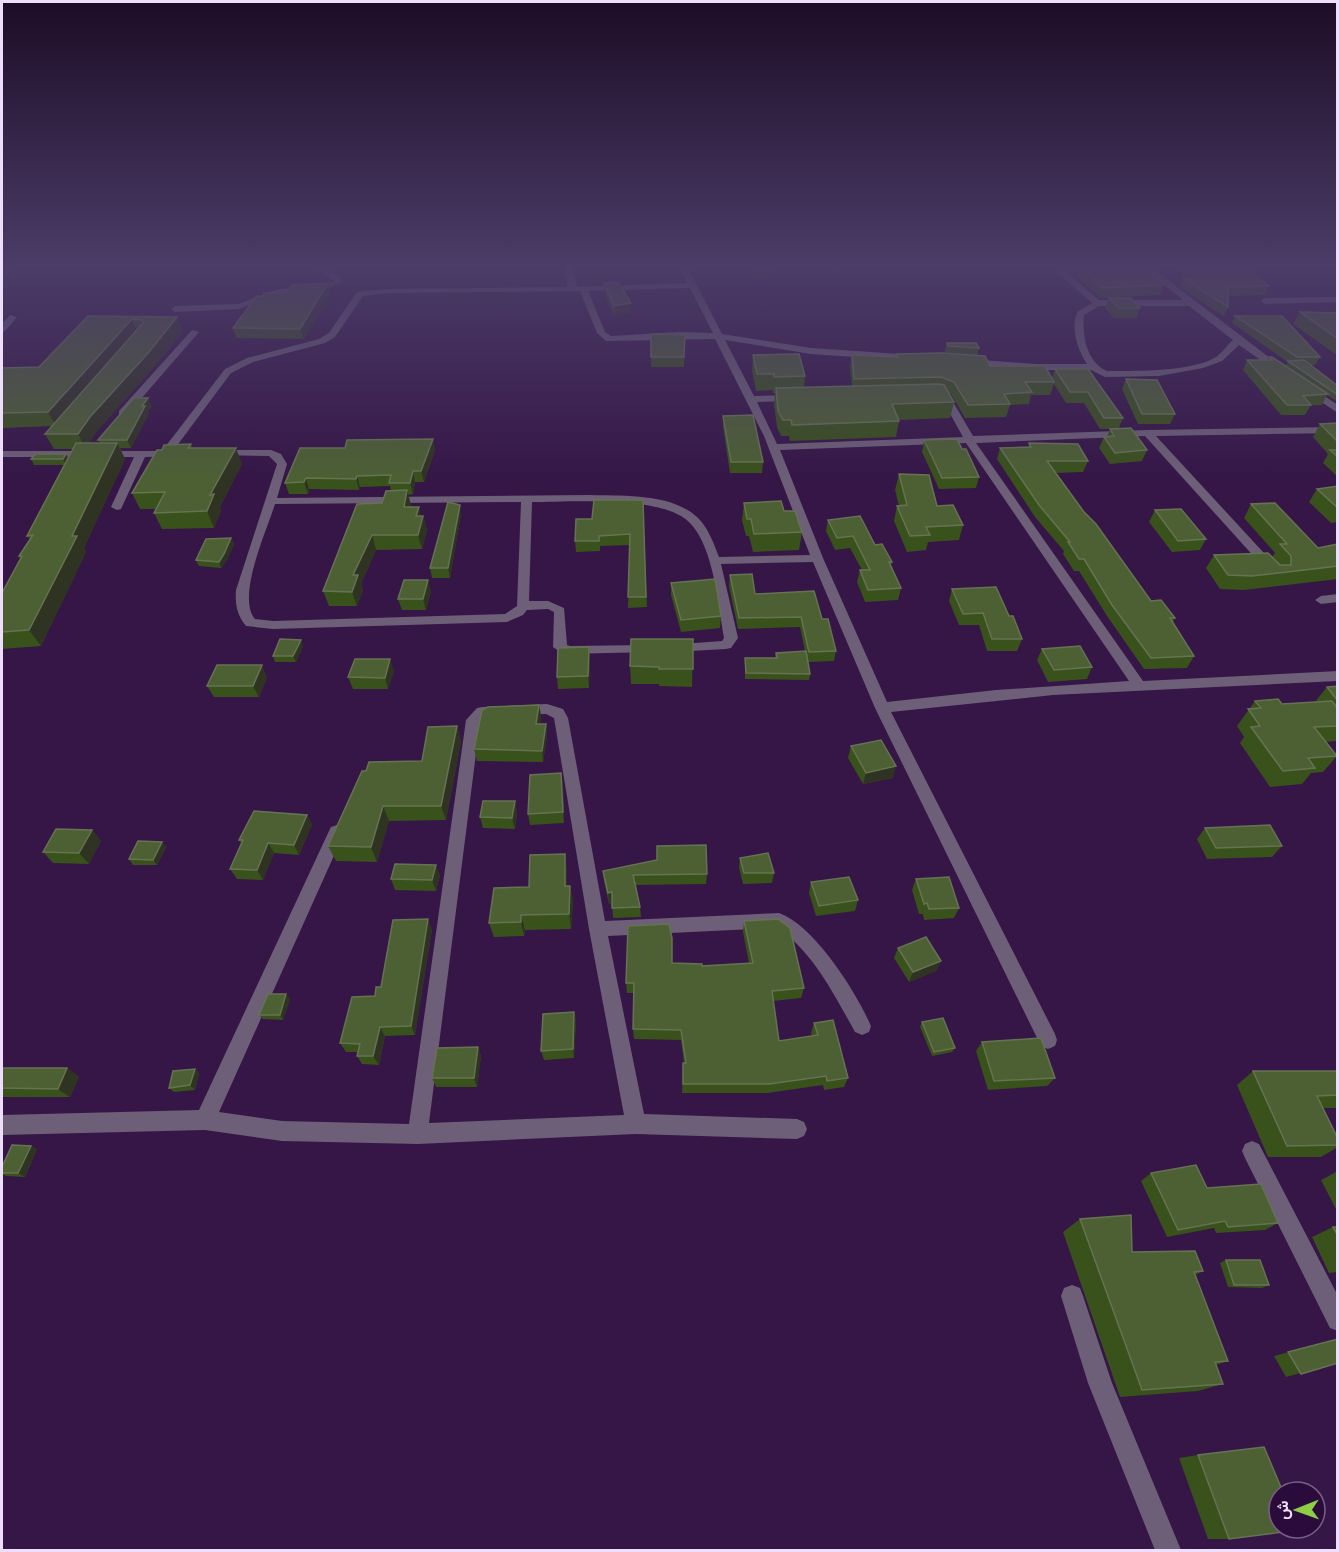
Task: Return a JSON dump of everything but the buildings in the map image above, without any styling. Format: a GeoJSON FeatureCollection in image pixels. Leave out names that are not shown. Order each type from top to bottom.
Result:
{"type":"FeatureCollection","features":[{"type":"Feature","properties":{"kind":"street"},"geometry":{"type":"LineString","coordinates":[[118,418],[191,336]]}},
{"type":"Feature","properties":{"kind":"street"},"geometry":{"type":"LineString","coordinates":[[165,454],[228,371],[250,360],[322,341],[330,336]]}},
{"type":"Feature","properties":{"kind":"street"},"geometry":{"type":"LineString","coordinates":[[606,336],[609,339],[645,336]]}},
{"type":"Feature","properties":{"kind":"street"},"geometry":{"type":"LineString","coordinates":[[718,336],[774,447],[817,558],[882,708],[1047,1040]]}},
{"type":"Feature","properties":{"kind":"street"},"geometry":{"type":"LineString","coordinates":[[721,336],[811,351],[925,359]]}},
{"type":"Feature","properties":{"kind":"street"},"geometry":{"type":"LineString","coordinates":[[1081,336],[1091,367],[1096,372],[1104,374],[1159,373],[1220,360],[1238,340]]}},
{"type":"Feature","properties":{"kind":"street"},"geometry":{"type":"LineString","coordinates":[[1233,336],[1293,378]]}},
{"type":"Feature","properties":{"kind":"street"},"geometry":{"type":"LineString","coordinates":[[959,361],[1036,367],[1091,367]]}},
{"type":"Feature","properties":{"kind":"street"},"geometry":{"type":"LineString","coordinates":[[1302,385],[1338,410]]}},
{"type":"Feature","properties":{"kind":"street"},"geometry":{"type":"LineString","coordinates":[[926,395],[946,397],[970,441],[1138,686]]}},
{"type":"Feature","properties":{"kind":"street"},"geometry":{"type":"LineString","coordinates":[[750,399],[809,398]]}},
{"type":"Feature","properties":{"kind":"street"},"geometry":{"type":"LineString","coordinates":[[774,447],[1148,434],[1335,432]]}},
{"type":"Feature","properties":{"kind":"street"},"geometry":{"type":"LineString","coordinates":[[1148,434],[1277,574]]}},
{"type":"Feature","properties":{"kind":"street"},"geometry":{"type":"LineString","coordinates":[[41,453],[49,444]]}},
{"type":"Feature","properties":{"kind":"street"},"geometry":{"type":"LineString","coordinates":[[2,454],[271,453],[277,456],[282,464],[243,590],[241,604],[244,616],[251,623],[267,625],[507,618],[519,612],[523,606],[527,499]]}},
{"type":"Feature","properties":{"kind":"street"},"geometry":{"type":"LineString","coordinates":[[117,507],[141,454]]}},
{"type":"Feature","properties":{"kind":"street"},"geometry":{"type":"LineString","coordinates":[[272,501],[527,499],[631,500],[659,503],[689,515],[702,533],[715,561],[731,638],[726,645],[568,651],[560,647],[560,611],[558,608],[552,605],[523,606]]}},
{"type":"Feature","properties":{"kind":"street"},"geometry":{"type":"LineString","coordinates":[[715,561],[817,558]]}},
{"type":"Feature","properties":{"kind":"street"},"geometry":{"type":"LineString","coordinates":[[1321,600],[1338,598]]}},
{"type":"Feature","properties":{"kind":"street"},"geometry":{"type":"LineString","coordinates":[[882,708],[974,697],[1338,676]]}},
{"type":"Feature","properties":{"kind":"street"},"geometry":{"type":"LineString","coordinates":[[418,1134],[473,720],[482,712],[547,709],[558,713],[561,718],[636,1124]]}},
{"type":"Feature","properties":{"kind":"street"},"geometry":{"type":"LineString","coordinates":[[205,1120],[346,812]]}},
{"type":"Feature","properties":{"kind":"street"},"geometry":{"type":"LineString","coordinates":[[598,928],[779,920],[790,925],[819,960],[862,1026]]}},
{"type":"Feature","properties":{"kind":"street"},"geometry":{"type":"LineString","coordinates":[[2,1125],[205,1120],[282,1131],[418,1134],[636,1124],[797,1129]]}},
{"type":"Feature","properties":{"kind":"street"},"geometry":{"type":"LineString","coordinates":[[1252,1151],[1338,1320]]}},
{"type":"Feature","properties":{"kind":"street"},"geometry":{"type":"LineString","coordinates":[[1072,1296],[1100,1383],[1168,1551]]}}]}
